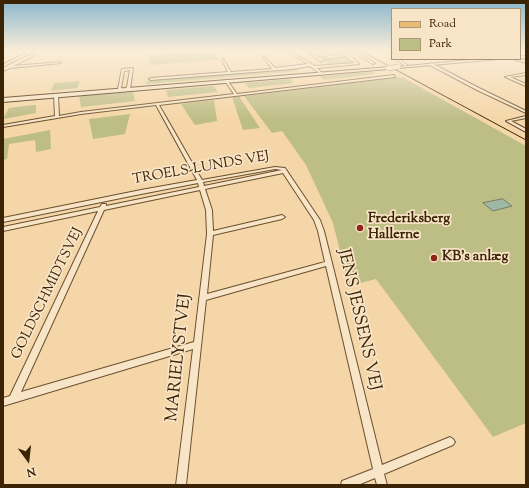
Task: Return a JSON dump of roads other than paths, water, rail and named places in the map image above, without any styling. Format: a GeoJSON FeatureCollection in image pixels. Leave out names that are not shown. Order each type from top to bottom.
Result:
{"type":"FeatureCollection","features":[{"type":"Feature","properties":{"kind":"street"},"geometry":{"type":"LineString","coordinates":[[121,89],[123,74]]}},
{"type":"Feature","properties":{"kind":"street"},"geometry":{"type":"LineString","coordinates":[[129,88],[131,74]]}},
{"type":"Feature","properties":{"kind":"street"},"geometry":{"type":"LineString","coordinates":[[151,79],[220,74]]}},
{"type":"Feature","properties":{"kind":"street"},"geometry":{"type":"LineString","coordinates":[[3,99],[56,96],[129,88],[300,74]]}},
{"type":"Feature","properties":{"kind":"street"},"geometry":{"type":"LineString","coordinates":[[3,99],[227,82],[304,74]]}},
{"type":"Feature","properties":{"kind":"street"},"geometry":{"type":"LineString","coordinates":[[452,74],[478,89],[526,112]]}},
{"type":"Feature","properties":{"kind":"street"},"geometry":{"type":"LineString","coordinates":[[526,74],[507,77],[526,85]]}},
{"type":"Feature","properties":{"kind":"street"},"geometry":{"type":"LineString","coordinates":[[3,126],[57,117],[157,104],[394,76]]}},
{"type":"Feature","properties":{"kind":"street"},"geometry":{"type":"LineString","coordinates":[[227,82],[236,94]]}},
{"type":"Feature","properties":{"kind":"street"},"geometry":{"type":"LineString","coordinates":[[56,96],[57,117]]}},
{"type":"Feature","properties":{"kind":"street","name":"MARIELYSTVEJ"},"geometry":{"type":"LineString","coordinates":[[157,104],[199,179],[209,210],[210,234],[181,485]]}},
{"type":"Feature","properties":{"kind":"street"},"geometry":{"type":"LineString","coordinates":[[526,117],[508,121],[526,131]]}},
{"type":"Feature","properties":{"kind":"street"},"geometry":{"type":"LineString","coordinates":[[513,124],[526,121]]}},
{"type":"Feature","properties":{"kind":"street","name":"TROELS-LUNDS VEJ"},"geometry":{"type":"LineString","coordinates":[[3,220],[104,199],[275,168],[280,168],[285,171]]}},
{"type":"Feature","properties":{"kind":"street","name":"TROELS-LUNDS VEJ"},"geometry":{"type":"LineString","coordinates":[[3,229],[285,171]]}},
{"type":"Feature","properties":{"kind":"street","name":"JENS JESSENS VEJ"},"geometry":{"type":"LineString","coordinates":[[285,171],[317,220],[321,231],[382,485]]}},
{"type":"Feature","properties":{"kind":"street","name":"GOLDSCHMIDTSVEJ"},"geometry":{"type":"LineString","coordinates":[[12,399],[104,208],[104,199]]}},
{"type":"Feature","properties":{"kind":"street"},"geometry":{"type":"LineString","coordinates":[[210,234],[282,217]]}},
{"type":"Feature","properties":{"kind":"street"},"geometry":{"type":"LineString","coordinates":[[202,298],[328,263]]}},
{"type":"Feature","properties":{"kind":"street"},"geometry":{"type":"LineString","coordinates":[[3,402],[198,344]]}},
{"type":"Feature","properties":{"kind":"street"},"geometry":{"type":"LineString","coordinates":[[346,485],[450,442]]}},
{"type":"Feature","properties":{"kind":"tram line"},"geometry":{"type":"LineString","coordinates":[[403,74],[526,140]]}},
{"type":"Feature","properties":{"kind":"place","name":"Frederiksberg Hallerne"},"geometry":{"type":"Point","coordinates":[360,228]}},
{"type":"Feature","properties":{"kind":"place","name":"KB's anlæg"},"geometry":{"type":"Point","coordinates":[434,258]}}]}
